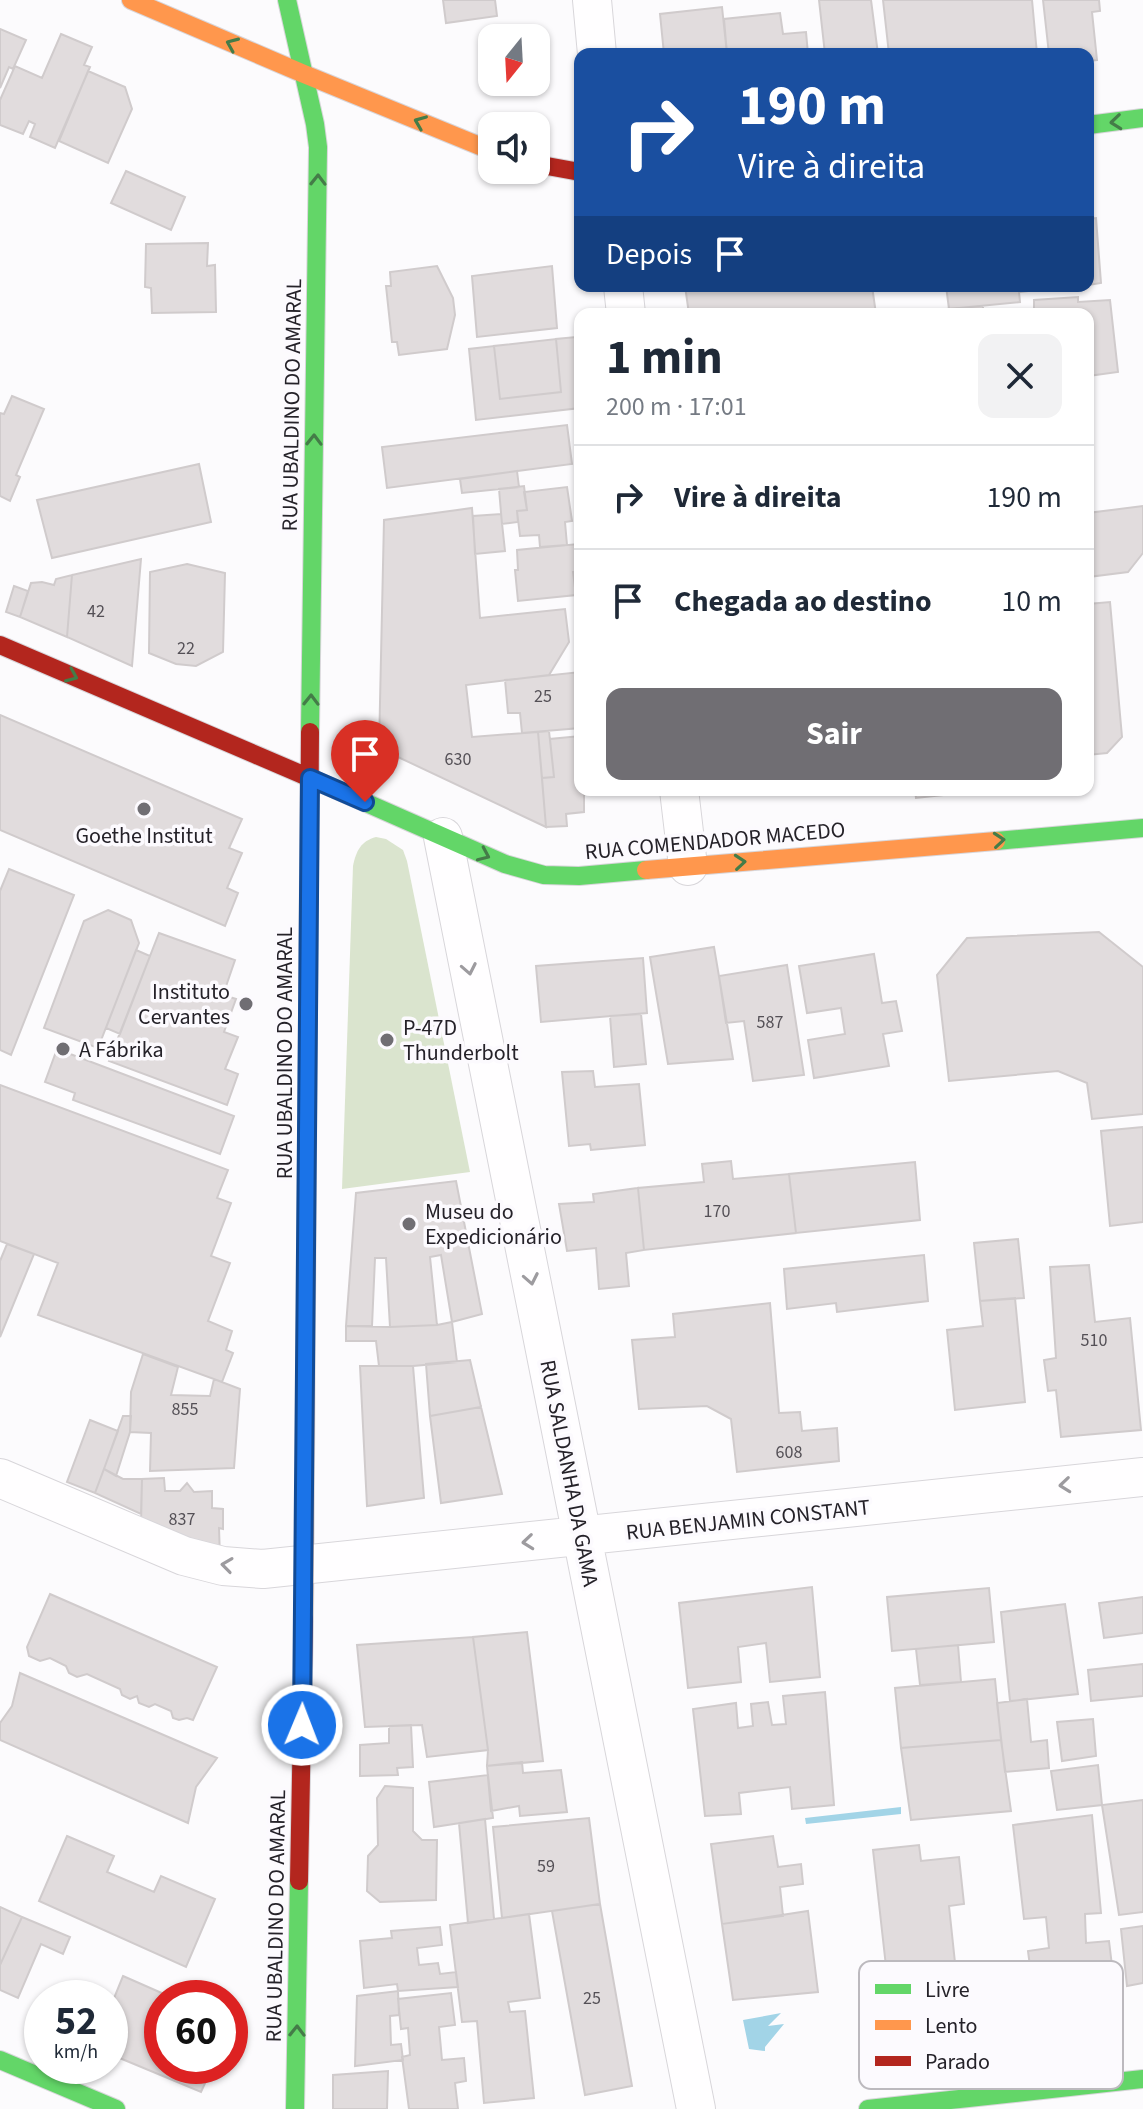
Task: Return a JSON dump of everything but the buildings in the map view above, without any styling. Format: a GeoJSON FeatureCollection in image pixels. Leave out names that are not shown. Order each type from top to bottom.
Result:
{"type":"FeatureCollection","features":[{"type":"Feature","properties":{"kind":"main road"},"geometry":{"type":"LineString","coordinates":[[131,0],[478,145]]}},
{"type":"Feature","properties":{"kind":"main road","name":"RUA UBALDINO DO AMARAL"},"geometry":{"type":"LineString","coordinates":[[287,0],[318,147],[305,1566],[295,2109]]}},
{"type":"Feature","properties":{"kind":"main road"},"geometry":{"type":"LineString","coordinates":[[1094,124],[1143,118]]}},
{"type":"Feature","properties":{"kind":"main road"},"geometry":{"type":"LineString","coordinates":[[550,167],[574,171]]}},
{"type":"Feature","properties":{"kind":"main road","name":"RUA COMENDADOR MACEDO"},"geometry":{"type":"LineString","coordinates":[[0,645],[505,864],[544,875],[579,876],[1143,828]]}},
{"type":"Feature","properties":{"kind":"main road"},"geometry":{"type":"LineString","coordinates":[[0,2060],[116,2109]]}},
{"type":"Feature","properties":{"kind":"main road"},"geometry":{"type":"LineString","coordinates":[[1123,2081],[1143,2079]]}},
{"type":"Feature","properties":{"kind":"main road"},"geometry":{"type":"LineString","coordinates":[[868,2109],[1051,2089]]}},
{"type":"Feature","properties":{"kind":"street"},"geometry":{"type":"LineString","coordinates":[[592,0],[596,48]]}},
{"type":"Feature","properties":{"kind":"street"},"geometry":{"type":"LineString","coordinates":[[680,796],[688,866]]}},
{"type":"Feature","properties":{"kind":"street","name":"RUA SALDANHA DA GAMA"},"geometry":{"type":"LineString","coordinates":[[443,837],[696,2109]]}},
{"type":"Feature","properties":{"kind":"street","name":"RUA BENJAMIN CONSTANT"},"geometry":{"type":"LineString","coordinates":[[0,1478],[184,1556],[223,1566],[263,1569],[1143,1477]]}},
{"type":"Feature","properties":{"kind":"green space"},"geometry":{"type":"Polygon","coordinates":[[[376,837],[386,839],[403,850],[407,861],[470,1172],[342,1189],[353,866],[360,847],[376,837]]]}},
{"type":"Feature","properties":{"kind":"water"},"geometry":{"type":"Polygon","coordinates":[[[901,1807],[901,1814],[806,1824],[805,1818],[901,1807]]]}},
{"type":"Feature","properties":{"kind":"water"},"geometry":{"type":"Polygon","coordinates":[[[781,2013],[768,2026],[784,2024],[765,2051],[749,2049],[743,2020],[781,2013]]]}},
{"type":"Feature","properties":{"kind":"traffic: fast"},"geometry":{"type":"LineString","coordinates":[[287,0],[318,147],[310,732]]}},
{"type":"Feature","properties":{"kind":"traffic: fast"},"geometry":{"type":"LineString","coordinates":[[1094,124],[1143,118]]}},
{"type":"Feature","properties":{"kind":"traffic: fast"},"geometry":{"type":"LineString","coordinates":[[303,775],[505,864],[544,875],[579,876],[646,870]]}},
{"type":"Feature","properties":{"kind":"traffic: fast"},"geometry":{"type":"LineString","coordinates":[[996,841],[1143,828]]}},
{"type":"Feature","properties":{"kind":"traffic: fast"},"geometry":{"type":"LineString","coordinates":[[295,2109],[299,1881]]}},
{"type":"Feature","properties":{"kind":"traffic: fast"},"geometry":{"type":"LineString","coordinates":[[0,2060],[116,2109]]}},
{"type":"Feature","properties":{"kind":"traffic: fast"},"geometry":{"type":"LineString","coordinates":[[1123,2081],[1143,2079]]}},
{"type":"Feature","properties":{"kind":"traffic: fast"},"geometry":{"type":"LineString","coordinates":[[868,2109],[1051,2089]]}},
{"type":"Feature","properties":{"kind":"traffic: slow"},"geometry":{"type":"LineString","coordinates":[[131,0],[478,145]]}},
{"type":"Feature","properties":{"kind":"traffic: slow"},"geometry":{"type":"LineString","coordinates":[[646,870],[996,841]]}},
{"type":"Feature","properties":{"kind":"traffic: slow"},"geometry":{"type":"LineString","coordinates":[[304,1619],[307,1156]]}},
{"type":"Feature","properties":{"kind":"traffic: jam"},"geometry":{"type":"LineString","coordinates":[[550,167],[574,171]]}},
{"type":"Feature","properties":{"kind":"traffic: jam"},"geometry":{"type":"LineString","coordinates":[[0,645],[303,775]]}},
{"type":"Feature","properties":{"kind":"traffic: jam"},"geometry":{"type":"LineString","coordinates":[[307,1156],[310,732]]}},
{"type":"Feature","properties":{"kind":"traffic: jam"},"geometry":{"type":"LineString","coordinates":[[299,1881],[304,1619]]}},
{"type":"Feature","properties":{"kind":"place","name":"Goethe Institut"},"geometry":{"type":"Point","coordinates":[144,809]}},
{"type":"Feature","properties":{"kind":"place","name":"Instituto Cervantes"},"geometry":{"type":"Point","coordinates":[246,1004]}},
{"type":"Feature","properties":{"kind":"place","name":"P-47D Thunderbolt"},"geometry":{"type":"Point","coordinates":[387,1040]}},
{"type":"Feature","properties":{"kind":"place","name":"A Fábrika"},"geometry":{"type":"Point","coordinates":[63,1049]}},
{"type":"Feature","properties":{"kind":"place","name":"Museu do Expedicionário"},"geometry":{"type":"Point","coordinates":[409,1224]}},
{"type":"Feature","properties":{"kind":"route"},"geometry":{"type":"LineString","coordinates":[[302,1725],[310,778],[365,802]]}}]}
